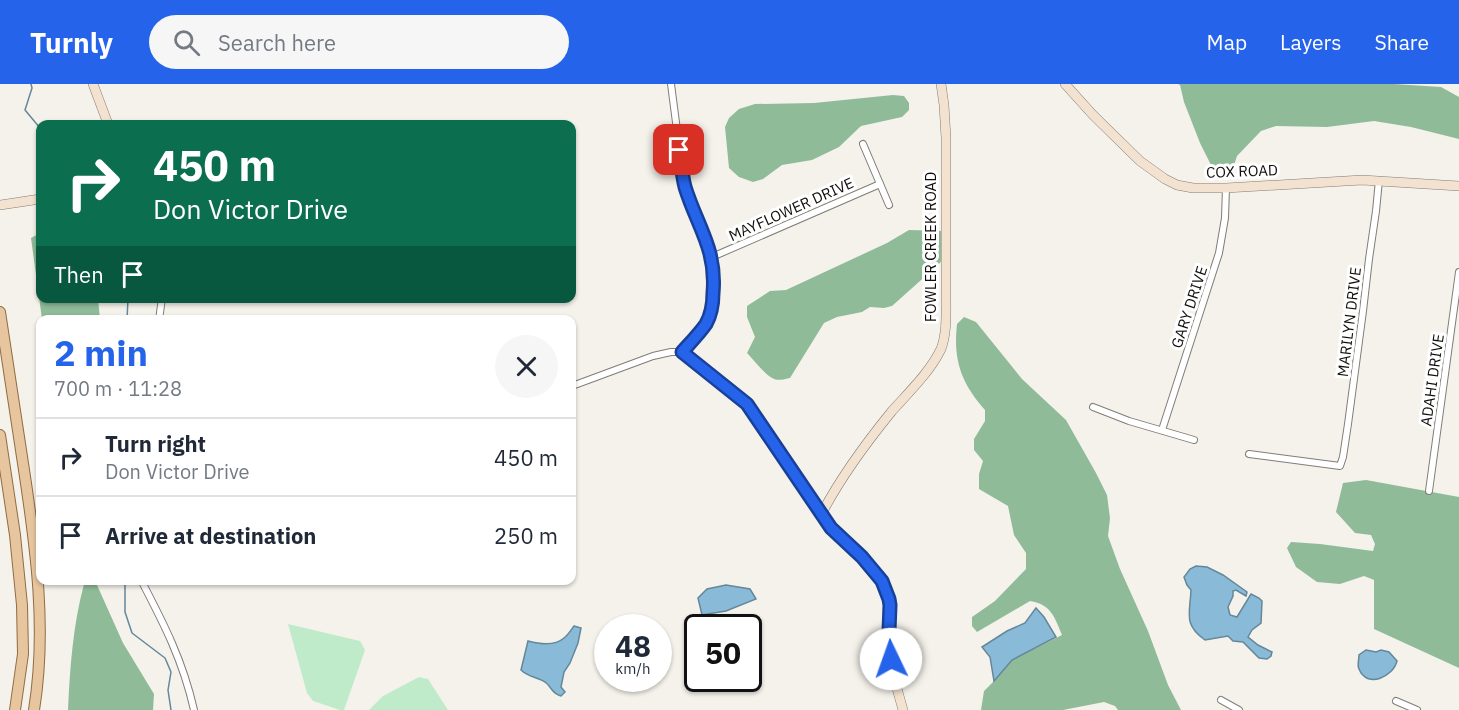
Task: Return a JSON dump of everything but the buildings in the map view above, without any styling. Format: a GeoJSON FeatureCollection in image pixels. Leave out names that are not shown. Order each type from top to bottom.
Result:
{"type":"FeatureCollection","features":[{"type":"Feature","properties":{"kind":"main road"},"geometry":{"type":"LineString","coordinates":[[93,84],[106,120]]}},
{"type":"Feature","properties":{"kind":"main road","name":"FOWLER CREEK ROAD"},"geometry":{"type":"LineString","coordinates":[[821,515],[874,435],[931,365],[941,347],[946,321],[946,298],[945,126],[941,84]]}},
{"type":"Feature","properties":{"kind":"main road","name":"COX ROAD"},"geometry":{"type":"LineString","coordinates":[[1065,84],[1140,161],[1177,185],[1193,188],[1226,188],[1379,180],[1459,186]]}},
{"type":"Feature","properties":{"kind":"main road"},"geometry":{"type":"LineString","coordinates":[[0,205],[36,200]]}},
{"type":"Feature","properties":{"kind":"main road"},"geometry":{"type":"LineString","coordinates":[[0,312],[36,560]]}},
{"type":"Feature","properties":{"kind":"main road"},"geometry":{"type":"LineString","coordinates":[[0,435],[15,536],[22,605],[23,654],[15,710]]}},
{"type":"Feature","properties":{"kind":"main road"},"geometry":{"type":"LineString","coordinates":[[821,515],[877,574],[886,590],[890,605],[891,667],[903,710]]}},
{"type":"Feature","properties":{"kind":"main road"},"geometry":{"type":"LineString","coordinates":[[34,710],[40,658],[39,585]]}},
{"type":"Feature","properties":{"kind":"street"},"geometry":{"type":"LineString","coordinates":[[671,84],[684,184],[712,256],[714,287],[707,322],[682,352]]}},
{"type":"Feature","properties":{"kind":"street"},"geometry":{"type":"LineString","coordinates":[[863,144],[889,205]]}},
{"type":"Feature","properties":{"kind":"street","name":"MARILYN DRIVE"},"geometry":{"type":"LineString","coordinates":[[1249,454],[1340,466],[1348,424],[1379,180]]}},
{"type":"Feature","properties":{"kind":"street","name":"MAYFLOWER DRIVE"},"geometry":{"type":"LineString","coordinates":[[712,256],[880,184]]}},
{"type":"Feature","properties":{"kind":"street","name":"GARY DRIVE"},"geometry":{"type":"LineString","coordinates":[[1162,430],[1219,253],[1226,188]]}},
{"type":"Feature","properties":{"kind":"street","name":"ADAHI DRIVE"},"geometry":{"type":"LineString","coordinates":[[1429,491],[1459,272]]}},
{"type":"Feature","properties":{"kind":"street"},"geometry":{"type":"LineString","coordinates":[[576,385],[653,356],[682,352],[747,404],[821,515]]}},
{"type":"Feature","properties":{"kind":"street"},"geometry":{"type":"LineString","coordinates":[[1093,407],[1194,440]]}},
{"type":"Feature","properties":{"kind":"street"},"geometry":{"type":"LineString","coordinates":[[144,585],[171,639],[184,672],[194,710]]}},
{"type":"Feature","properties":{"kind":"street"},"geometry":{"type":"LineString","coordinates":[[1221,700],[1239,710]]}},
{"type":"Feature","properties":{"kind":"street"},"geometry":{"type":"LineString","coordinates":[[1396,700],[1417,710]]}},
{"type":"Feature","properties":{"kind":"green space"},"geometry":{"type":"Polygon","coordinates":[[[1178,84],[1394,84],[1441,87],[1459,97],[1459,139],[1374,121],[1327,127],[1276,126],[1261,131],[1237,156],[1232,171],[1223,176],[1213,169],[1200,143],[1178,84]]]}},
{"type":"Feature","properties":{"kind":"green space"},"geometry":{"type":"Polygon","coordinates":[[[893,95],[904,96],[909,103],[909,110],[902,117],[861,126],[839,147],[812,160],[782,165],[763,179],[753,182],[739,177],[729,168],[725,127],[729,118],[739,109],[755,104],[814,103],[893,95]]]}},
{"type":"Feature","properties":{"kind":"green space"},"geometry":{"type":"Polygon","coordinates":[[[909,230],[946,231],[946,255],[892,306],[870,307],[862,312],[837,317],[824,323],[790,378],[774,379],[747,353],[755,337],[747,317],[747,306],[770,291],[786,290],[887,243],[909,230]]]}},
{"type":"Feature","properties":{"kind":"green space"},"geometry":{"type":"Polygon","coordinates":[[[36,235],[36,275],[31,238],[36,235]]]}},
{"type":"Feature","properties":{"kind":"green space"},"geometry":{"type":"Polygon","coordinates":[[[40,303],[98,303],[100,315],[41,315],[40,303]]]}},
{"type":"Feature","properties":{"kind":"green space"},"geometry":{"type":"Polygon","coordinates":[[[964,317],[976,322],[1022,379],[1066,420],[1096,473],[1107,495],[1110,518],[1108,536],[1168,685],[1181,710],[1118,710],[1115,706],[1104,702],[1063,710],[981,710],[984,691],[1012,660],[1062,635],[1048,609],[1030,601],[977,632],[972,626],[972,617],[995,601],[1026,569],[1026,553],[1014,535],[1008,506],[979,489],[979,474],[983,461],[974,450],[974,439],[985,421],[985,410],[970,390],[960,370],[956,337],[957,324],[964,317]]]}},
{"type":"Feature","properties":{"kind":"green space"},"geometry":{"type":"Polygon","coordinates":[[[1366,480],[1459,497],[1459,668],[1374,629],[1374,580],[1364,576],[1340,584],[1317,582],[1296,567],[1287,548],[1291,542],[1373,551],[1375,544],[1371,535],[1355,533],[1336,512],[1343,483],[1366,480]]]}},
{"type":"Feature","properties":{"kind":"green space"},"geometry":{"type":"Polygon","coordinates":[[[84,585],[97,585],[123,643],[154,694],[153,710],[68,710],[77,615],[84,585]]]}},
{"type":"Feature","properties":{"kind":"green space"},"geometry":{"type":"Polygon","coordinates":[[[288,624],[360,641],[365,650],[344,710],[313,701],[307,693],[288,624]]]}},
{"type":"Feature","properties":{"kind":"green space"},"geometry":{"type":"Polygon","coordinates":[[[419,677],[428,679],[448,710],[369,710],[383,696],[419,677]]]}},
{"type":"Feature","properties":{"kind":"water"},"geometry":{"type":"Polygon","coordinates":[[[1196,566],[1207,567],[1223,575],[1247,592],[1246,596],[1236,590],[1233,591],[1228,607],[1230,615],[1237,617],[1251,594],[1262,601],[1261,623],[1252,630],[1248,637],[1272,652],[1271,656],[1267,659],[1259,658],[1243,642],[1233,641],[1228,636],[1205,640],[1193,629],[1189,618],[1191,590],[1184,577],[1190,569],[1196,566]]]}},
{"type":"Feature","properties":{"kind":"water"},"geometry":{"type":"Polygon","coordinates":[[[726,585],[750,589],[756,599],[726,611],[702,614],[698,598],[707,589],[726,585]]]}},
{"type":"Feature","properties":{"kind":"water"},"geometry":{"type":"Polygon","coordinates":[[[1036,608],[1056,637],[1012,660],[994,681],[990,657],[982,647],[1025,623],[1036,608]]]}},
{"type":"Feature","properties":{"kind":"water"},"geometry":{"type":"Polygon","coordinates":[[[574,626],[581,628],[578,643],[564,672],[561,687],[565,692],[561,696],[545,682],[521,670],[528,641],[552,643],[560,641],[574,626]]]}},
{"type":"Feature","properties":{"kind":"water"},"geometry":{"type":"Polygon","coordinates":[[[1366,650],[1389,652],[1397,661],[1395,667],[1385,676],[1368,678],[1363,675],[1358,666],[1359,655],[1366,650]]]}},
{"type":"Feature","properties":{"kind":"waterway"},"geometry":{"type":"LineString","coordinates":[[31,84],[32,88],[25,110],[36,123]]}},
{"type":"Feature","properties":{"kind":"waterway"},"geometry":{"type":"LineString","coordinates":[[127,315],[128,303]]}},
{"type":"Feature","properties":{"kind":"waterway"},"geometry":{"type":"LineString","coordinates":[[125,585],[125,612],[132,633],[165,658],[171,672],[168,690],[171,710]]}},
{"type":"Feature","properties":{"kind":"route"},"geometry":{"type":"LineString","coordinates":[[679,150],[684,184],[712,256],[714,287],[707,322],[682,352],[747,404],[831,528],[862,557],[882,581],[890,605],[889,650],[891,659]]}}]}
